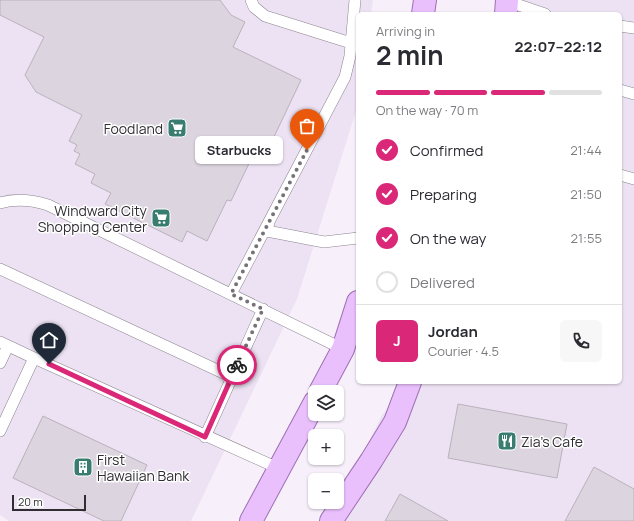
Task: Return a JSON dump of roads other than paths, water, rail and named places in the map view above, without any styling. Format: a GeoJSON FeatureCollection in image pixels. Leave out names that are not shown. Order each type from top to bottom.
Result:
{"type":"FeatureCollection","features":[{"type":"Feature","properties":{"kind":"main road"},"geometry":{"type":"LineString","coordinates":[[423,12],[425,0]]}},
{"type":"Feature","properties":{"kind":"main road"},"geometry":{"type":"LineString","coordinates":[[324,385],[343,349],[356,308]]}},
{"type":"Feature","properties":{"kind":"main road"},"geometry":{"type":"LineString","coordinates":[[331,521],[371,461],[394,422],[409,384]]}},
{"type":"Feature","properties":{"kind":"main road"},"geometry":{"type":"LineString","coordinates":[[251,521],[308,415]]}},
{"type":"Feature","properties":{"kind":"lane"},"geometry":{"type":"LineString","coordinates":[[251,0],[254,7],[265,16],[351,44]]}},
{"type":"Feature","properties":{"kind":"lane"},"geometry":{"type":"LineString","coordinates":[[231,294],[345,77],[351,44],[355,0]]}},
{"type":"Feature","properties":{"kind":"lane"},"geometry":{"type":"LineString","coordinates":[[507,5],[537,12]]}},
{"type":"Feature","properties":{"kind":"lane"},"geometry":{"type":"LineString","coordinates":[[622,26],[634,28]]}},
{"type":"Feature","properties":{"kind":"lane"},"geometry":{"type":"LineString","coordinates":[[622,91],[634,94]]}},
{"type":"Feature","properties":{"kind":"lane"},"geometry":{"type":"LineString","coordinates":[[622,176],[634,179]]}},
{"type":"Feature","properties":{"kind":"lane"},"geometry":{"type":"LineString","coordinates":[[0,203],[24,200],[48,205],[343,349]]}},
{"type":"Feature","properties":{"kind":"lane"},"geometry":{"type":"LineString","coordinates":[[270,220],[267,231],[278,234],[324,242],[356,238]]}},
{"type":"Feature","properties":{"kind":"lane"},"geometry":{"type":"LineString","coordinates":[[0,269],[232,377]]}},
{"type":"Feature","properties":{"kind":"lane"},"geometry":{"type":"LineString","coordinates":[[205,437],[263,309]]}},
{"type":"Feature","properties":{"kind":"lane"},"geometry":{"type":"LineString","coordinates":[[0,363],[4,344],[205,437],[280,469]]}},
{"type":"Feature","properties":{"kind":"lane"},"geometry":{"type":"LineString","coordinates":[[0,431],[4,413],[34,358]]}},
{"type":"Feature","properties":{"kind":"place","name":"Foodland"},"geometry":{"type":"Point","coordinates":[177,128]}},
{"type":"Feature","properties":{"kind":"place","name":"Starbucks"},"geometry":{"type":"Point","coordinates":[307,150]}},
{"type":"Feature","properties":{"kind":"place","name":"Windward City Shopping Center"},"geometry":{"type":"Point","coordinates":[161,218]}},
{"type":"Feature","properties":{"kind":"place","name":"Zia's Cafe"},"geometry":{"type":"Point","coordinates":[507,441]}},
{"type":"Feature","properties":{"kind":"place","name":"First Hawaiian Bank"},"geometry":{"type":"Point","coordinates":[83,467]}}]}
